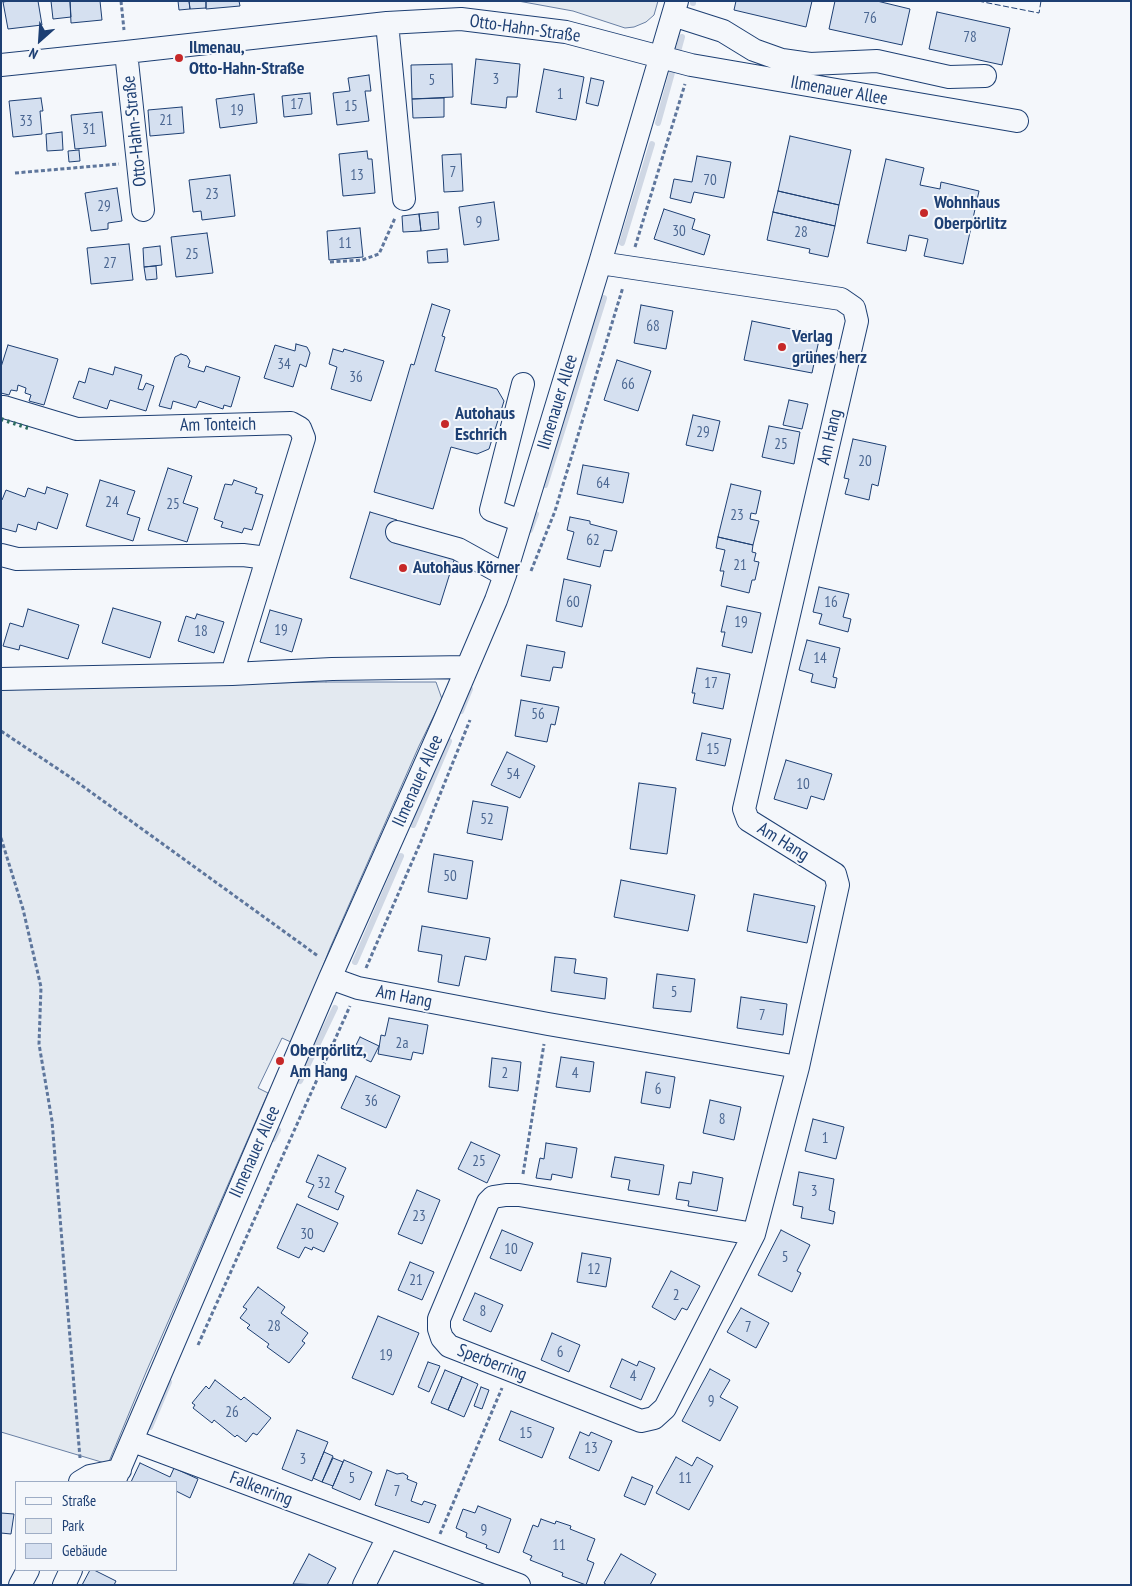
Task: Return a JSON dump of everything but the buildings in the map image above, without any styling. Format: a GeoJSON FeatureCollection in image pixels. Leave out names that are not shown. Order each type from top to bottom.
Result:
{"type":"FeatureCollection","features":[{"type":"Feature","properties":{"kind":"street","name":"Ilmenauer Allee"},"geometry":{"type":"LineString","coordinates":[[117,1476],[330,978],[506,575],[675,8]]}},
{"type":"Feature","properties":{"kind":"street"},"geometry":{"type":"LineString","coordinates":[[675,8],[754,50],[782,60],[810,64],[876,61],[950,77],[985,76]]}},
{"type":"Feature","properties":{"kind":"street","name":"Otto-Hahn-Straße"},"geometry":{"type":"LineString","coordinates":[[1,65],[387,23],[461,19],[566,32],[661,58]]}},
{"type":"Feature","properties":{"kind":"street"},"geometry":{"type":"LineString","coordinates":[[387,23],[404,199]]}},
{"type":"Feature","properties":{"kind":"street","name":"Otto-Hahn-Straße"},"geometry":{"type":"LineString","coordinates":[[126,52],[144,210]]}},
{"type":"Feature","properties":{"kind":"street","name":"Ilmenauer Allee"},"geometry":{"type":"LineString","coordinates":[[661,58],[700,67],[1017,121]]}},
{"type":"Feature","properties":{"kind":"street","name":"Am Hang"},"geometry":{"type":"LineString","coordinates":[[330,978],[358,988],[798,1068],[838,885],[835,874],[748,820],[744,809],[857,321],[854,308],[841,299],[600,263]]}},
{"type":"Feature","properties":{"kind":"street"},"geometry":{"type":"LineString","coordinates":[[521,522],[491,510],[523,384]]}},
{"type":"Feature","properties":{"kind":"street","name":"Am Tonteich"},"geometry":{"type":"LineString","coordinates":[[1,407],[76,429],[291,423],[300,428],[304,438],[232,674]]}},
{"type":"Feature","properties":{"kind":"street"},"geometry":{"type":"LineString","coordinates":[[397,532],[458,549],[506,575]]}},
{"type":"Feature","properties":{"kind":"street"},"geometry":{"type":"LineString","coordinates":[[1,555],[17,559],[243,555],[267,558]]}},
{"type":"Feature","properties":{"kind":"street"},"geometry":{"type":"LineString","coordinates":[[1,679],[467,667]]}},
{"type":"Feature","properties":{"kind":"street","name":"Sperberring"},"geometry":{"type":"LineString","coordinates":[[754,1234],[519,1195],[493,1197],[488,1202],[439,1319],[439,1329],[442,1338],[449,1346],[641,1421],[654,1418],[665,1408],[754,1234],[798,1068]]}},
{"type":"Feature","properties":{"kind":"street","name":"Falkenring"},"geometry":{"type":"LineString","coordinates":[[133,1441],[519,1585]]}},
{"type":"Feature","properties":{"kind":"street"},"geometry":{"type":"LineString","coordinates":[[85,1479],[117,1476]]}},
{"type":"Feature","properties":{"kind":"street"},"geometry":{"type":"LineString","coordinates":[[364,1585],[388,1537]]}},
{"type":"Feature","properties":{"kind":"street"},"geometry":{"type":"LineString","coordinates":[[20,1585],[27,1571]]}},
{"type":"Feature","properties":{"kind":"street"},"geometry":{"type":"LineString","coordinates":[[64,1585],[71,1571]]}},
{"type":"Feature","properties":{"kind":"path"},"geometry":{"type":"LineString","coordinates":[[121,1],[126,52]]}},
{"type":"Feature","properties":{"kind":"path"},"geometry":{"type":"LineString","coordinates":[[15,173],[139,163]]}},
{"type":"Feature","properties":{"kind":"path"},"geometry":{"type":"LineString","coordinates":[[330,262],[362,260],[379,254],[393,222]]}},
{"type":"Feature","properties":{"kind":"path"},"geometry":{"type":"LineString","coordinates":[[1,731],[70,777],[317,954],[330,978]]}},
{"type":"Feature","properties":{"kind":"path"},"geometry":{"type":"LineString","coordinates":[[1,838],[23,909],[41,986],[39,1044],[52,1120],[80,1458],[85,1479]]}},
{"type":"Feature","properties":{"kind":"path"},"geometry":{"type":"LineString","coordinates":[[519,1195],[548,1024]]}},
{"type":"Feature","properties":{"kind":"path"},"geometry":{"type":"LineString","coordinates":[[432,1553],[510,1370]]}},
{"type":"Feature","properties":{"kind":"green space"},"geometry":{"type":"Polygon","coordinates":[[[518,1],[658,1],[654,15],[646,22],[634,27],[625,28],[573,11],[518,1]]]}},
{"type":"Feature","properties":{"kind":"green space"},"geometry":{"type":"Polygon","coordinates":[[[326,682],[436,682],[442,699],[419,746],[330,948],[293,1043],[282,1038],[258,1088],[268,1093],[108,1464],[1,1432],[1,690],[326,682]]]}},
{"type":"Feature","properties":{"kind":"waterway"},"geometry":{"type":"LineString","coordinates":[[658,123],[682,37]]}},
{"type":"Feature","properties":{"kind":"waterway"},"geometry":{"type":"LineString","coordinates":[[622,243],[652,144]]}},
{"type":"Feature","properties":{"kind":"waterway"},"geometry":{"type":"LineString","coordinates":[[545,485],[604,298]]}},
{"type":"Feature","properties":{"kind":"waterway"},"geometry":{"type":"LineString","coordinates":[[530,530],[536,514]]}},
{"type":"Feature","properties":{"kind":"waterway"},"geometry":{"type":"LineString","coordinates":[[461,711],[470,689]]}},
{"type":"Feature","properties":{"kind":"waterway"},"geometry":{"type":"LineString","coordinates":[[413,825],[449,741]]}},
{"type":"Feature","properties":{"kind":"waterway"},"geometry":{"type":"LineString","coordinates":[[355,962],[401,856]]}},
{"type":"Feature","properties":{"kind":"waterway"},"geometry":{"type":"LineString","coordinates":[[300,1081],[335,1008]]}},
{"type":"Feature","properties":{"kind":"waterway"},"geometry":{"type":"LineString","coordinates":[[273,1139],[278,1130]]}},
{"type":"Feature","properties":{"kind":"waterway"},"geometry":{"type":"LineString","coordinates":[[150,1427],[169,1382]]}},
{"type":"Feature","properties":{"kind":"hedge"},"geometry":{"type":"LineString","coordinates":[[1,419],[28,428]]}},
{"type":"Feature","properties":{"kind":"fence"},"geometry":{"type":"LineString","coordinates":[[978,1],[1039,13],[1041,1]]}},
{"type":"Feature","properties":{"kind":"place","name":"Ilmenau, Otto-Hahn-Straße"},"geometry":{"type":"Point","coordinates":[179,58]}},
{"type":"Feature","properties":{"kind":"place","name":"Wohnhaus Oberpörlitz"},"geometry":{"type":"Point","coordinates":[924,213]}},
{"type":"Feature","properties":{"kind":"place","name":"Verlag grünes herz"},"geometry":{"type":"Point","coordinates":[782,347]}},
{"type":"Feature","properties":{"kind":"place","name":"Autohaus Eschrich"},"geometry":{"type":"Point","coordinates":[445,424]}},
{"type":"Feature","properties":{"kind":"place","name":"Autohaus Körner"},"geometry":{"type":"Point","coordinates":[403,568]}},
{"type":"Feature","properties":{"kind":"place","name":"Oberpörlitz, Am Hang"},"geometry":{"type":"Point","coordinates":[280,1061]}}]}
